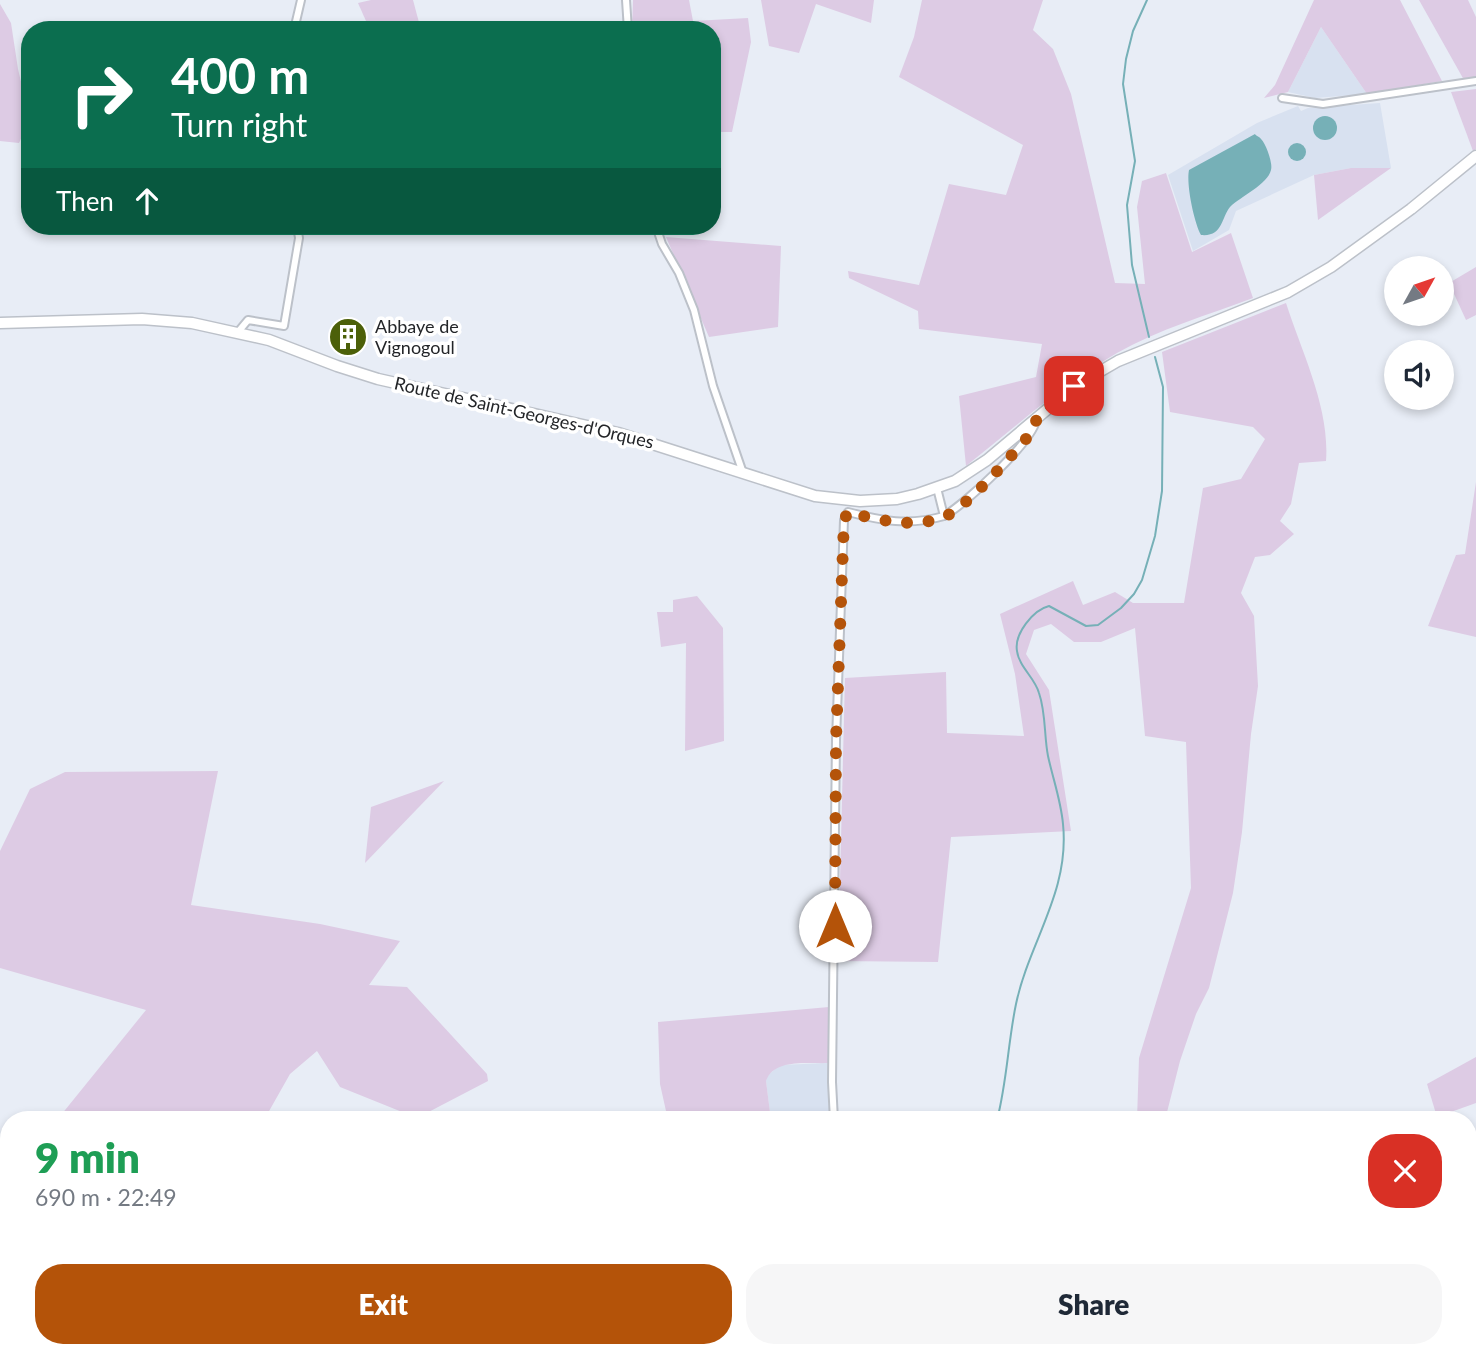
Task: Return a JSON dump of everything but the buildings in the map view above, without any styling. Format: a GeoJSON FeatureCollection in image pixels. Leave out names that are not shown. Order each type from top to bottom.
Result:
{"type":"FeatureCollection","features":[{"type":"Feature","properties":{"kind":"street"},"geometry":{"type":"LineString","coordinates":[[296,21],[302,0]]}},
{"type":"Feature","properties":{"kind":"street"},"geometry":{"type":"LineString","coordinates":[[626,0],[627,21]]}},
{"type":"Feature","properties":{"kind":"street"},"geometry":{"type":"LineString","coordinates":[[1282,98],[1323,104],[1476,81]]}},
{"type":"Feature","properties":{"kind":"street","name":"Route de Saint-Georges-d'Orques"},"geometry":{"type":"LineString","coordinates":[[0,323],[166,319],[238,332],[269,340],[378,379],[618,433],[815,496],[860,501],[897,499],[955,481],[987,460],[1074,386],[1118,361],[1210,326],[1299,286],[1331,267],[1411,209],[1476,156]]}},
{"type":"Feature","properties":{"kind":"street"},"geometry":{"type":"LineString","coordinates":[[238,332],[248,320],[284,326],[298,235]]}},
{"type":"Feature","properties":{"kind":"street"},"geometry":{"type":"LineString","coordinates":[[659,235],[694,310],[713,386],[744,473]]}},
{"type":"Feature","properties":{"kind":"street"},"geometry":{"type":"LineString","coordinates":[[835,1111],[832,1082],[836,740],[844,520],[848,512],[888,522],[927,521],[944,516],[958,508],[1019,446],[1034,430],[1037,417]]}},
{"type":"Feature","properties":{"kind":"street"},"geometry":{"type":"LineString","coordinates":[[937,488],[944,516]]}},
{"type":"Feature","properties":{"kind":"shaded area"},"geometry":{"type":"Polygon","coordinates":[[[371,0],[413,0],[419,21],[366,21],[358,3],[371,0]]]}},
{"type":"Feature","properties":{"kind":"shaded area"},"geometry":{"type":"Polygon","coordinates":[[[633,0],[689,0],[693,21],[632,21],[633,0]]]}},
{"type":"Feature","properties":{"kind":"shaded area"},"geometry":{"type":"Polygon","coordinates":[[[761,0],[874,0],[871,23],[816,4],[799,53],[769,46],[761,0]]]}},
{"type":"Feature","properties":{"kind":"shaded area"},"geometry":{"type":"Polygon","coordinates":[[[922,0],[1043,0],[1033,30],[1053,49],[1071,94],[1115,283],[1145,284],[1137,207],[1142,181],[1166,173],[1192,252],[1231,233],[1253,298],[1167,330],[1117,353],[1058,392],[966,466],[959,396],[1036,377],[1042,344],[919,329],[918,311],[849,278],[848,271],[919,285],[949,184],[1006,195],[1023,145],[899,77],[914,37],[922,0]]]}},
{"type":"Feature","properties":{"kind":"shaded area"},"geometry":{"type":"Polygon","coordinates":[[[1314,0],[1400,0],[1442,81],[1367,94],[1321,27],[1288,92],[1264,98],[1275,85],[1314,0]]]}},
{"type":"Feature","properties":{"kind":"shaded area"},"geometry":{"type":"Polygon","coordinates":[[[1419,0],[1468,0],[1476,17],[1476,78],[1464,80],[1419,0]]]}},
{"type":"Feature","properties":{"kind":"shaded area"},"geometry":{"type":"Polygon","coordinates":[[[0,4],[11,23],[21,82],[21,139],[19,143],[0,141],[0,4]]]}},
{"type":"Feature","properties":{"kind":"shaded area"},"geometry":{"type":"Polygon","coordinates":[[[748,18],[751,42],[732,132],[721,132],[721,21],[693,21],[748,18]]]}},
{"type":"Feature","properties":{"kind":"shaded area"},"geometry":{"type":"Polygon","coordinates":[[[1321,27],[1367,94],[1315,98],[1288,92],[1321,27]]]}},
{"type":"Feature","properties":{"kind":"shaded area"},"geometry":{"type":"Polygon","coordinates":[[[1476,89],[1476,149],[1473,151],[1451,92],[1476,89]]]}},
{"type":"Feature","properties":{"kind":"shaded area"},"geometry":{"type":"Polygon","coordinates":[[[1380,103],[1391,168],[1351,168],[1314,175],[1236,211],[1229,230],[1193,251],[1168,175],[1257,123],[1298,106],[1301,111],[1308,108],[1380,103]]]}},
{"type":"Feature","properties":{"kind":"shaded area"},"geometry":{"type":"Polygon","coordinates":[[[1351,168],[1391,168],[1318,220],[1314,175],[1351,168]]]}},
{"type":"Feature","properties":{"kind":"shaded area"},"geometry":{"type":"Polygon","coordinates":[[[666,237],[781,246],[778,327],[709,337],[666,237]]]}},
{"type":"Feature","properties":{"kind":"shaded area"},"geometry":{"type":"Polygon","coordinates":[[[1476,267],[1476,315],[1466,320],[1454,294],[1454,280],[1476,267]]]}},
{"type":"Feature","properties":{"kind":"shaded area"},"geometry":{"type":"Polygon","coordinates":[[[1286,303],[1319,401],[1324,421],[1326,461],[1299,463],[1291,504],[1280,521],[1294,534],[1270,555],[1255,557],[1241,593],[1254,616],[1258,686],[1233,893],[1209,988],[1196,1014],[1180,1061],[1167,1111],[1137,1111],[1139,1058],[1191,888],[1186,742],[1145,736],[1135,628],[1101,642],[1074,642],[1051,624],[1034,630],[1026,654],[1049,690],[1071,831],[951,837],[938,962],[838,961],[845,678],[946,672],[947,733],[1024,736],[1015,674],[1000,614],[1073,581],[1083,605],[1115,592],[1133,603],[1184,603],[1203,488],[1241,479],[1265,439],[1253,427],[1170,412],[1162,352],[1286,303]]]}},
{"type":"Feature","properties":{"kind":"shaded area"},"geometry":{"type":"Polygon","coordinates":[[[1476,482],[1476,637],[1428,626],[1456,555],[1465,554],[1476,482]]]}},
{"type":"Feature","properties":{"kind":"shaded area"},"geometry":{"type":"Polygon","coordinates":[[[697,596],[723,628],[724,741],[685,751],[686,643],[661,647],[657,612],[673,612],[673,600],[697,596]]]}},
{"type":"Feature","properties":{"kind":"shaded area"},"geometry":{"type":"Polygon","coordinates":[[[218,771],[191,905],[320,924],[400,941],[369,985],[407,987],[487,1074],[488,1081],[430,1111],[400,1111],[340,1087],[317,1051],[290,1074],[269,1111],[64,1111],[146,1010],[0,968],[0,851],[30,789],[65,772],[218,771]]]}},
{"type":"Feature","properties":{"kind":"shaded area"},"geometry":{"type":"Polygon","coordinates":[[[444,781],[365,863],[371,807],[444,781]]]}},
{"type":"Feature","properties":{"kind":"shaded area"},"geometry":{"type":"Polygon","coordinates":[[[829,1007],[828,1063],[792,1064],[776,1069],[766,1081],[770,1111],[666,1111],[660,1084],[658,1022],[829,1007]]]}},
{"type":"Feature","properties":{"kind":"shaded area"},"geometry":{"type":"Polygon","coordinates":[[[1476,1057],[1476,1103],[1454,1111],[1435,1111],[1427,1084],[1476,1057]]]}},
{"type":"Feature","properties":{"kind":"shaded area"},"geometry":{"type":"Polygon","coordinates":[[[828,1063],[831,1111],[770,1111],[767,1076],[780,1065],[828,1063]]]}},
{"type":"Feature","properties":{"kind":"water"},"geometry":{"type":"Polygon","coordinates":[[[1325,116],[1334,119],[1337,128],[1334,137],[1325,140],[1316,137],[1313,128],[1316,119],[1325,116]]]}},
{"type":"Feature","properties":{"kind":"water"},"geometry":{"type":"Polygon","coordinates":[[[1255,134],[1263,141],[1269,154],[1269,175],[1230,207],[1214,233],[1201,235],[1191,203],[1189,170],[1255,134]]]}},
{"type":"Feature","properties":{"kind":"water"},"geometry":{"type":"Polygon","coordinates":[[[1293,143],[1301,143],[1306,152],[1304,159],[1293,161],[1288,156],[1288,148],[1293,143]]]}},
{"type":"Feature","properties":{"kind":"waterway"},"geometry":{"type":"LineString","coordinates":[[1147,0],[1133,31],[1123,84],[1135,161],[1127,205],[1132,265],[1149,337]]}},
{"type":"Feature","properties":{"kind":"waterway"},"geometry":{"type":"LineString","coordinates":[[999,1111],[1016,1004],[1055,894],[1064,849],[1062,815],[1048,756],[1041,701],[1037,688],[1018,657],[1018,637],[1031,618],[1049,606],[1086,626],[1098,625],[1121,608],[1142,580],[1155,536],[1162,491],[1163,387],[1155,357]]}},
{"type":"Feature","properties":{"kind":"place","name":"Abbaye de Vignogoul"},"geometry":{"type":"Point","coordinates":[348,337]}},
{"type":"Feature","properties":{"kind":"route"},"geometry":{"type":"LineString","coordinates":[[835,926],[836,740],[844,520],[848,512],[888,522],[927,521],[958,508],[1034,430],[1037,417],[1074,386]]}}]}
